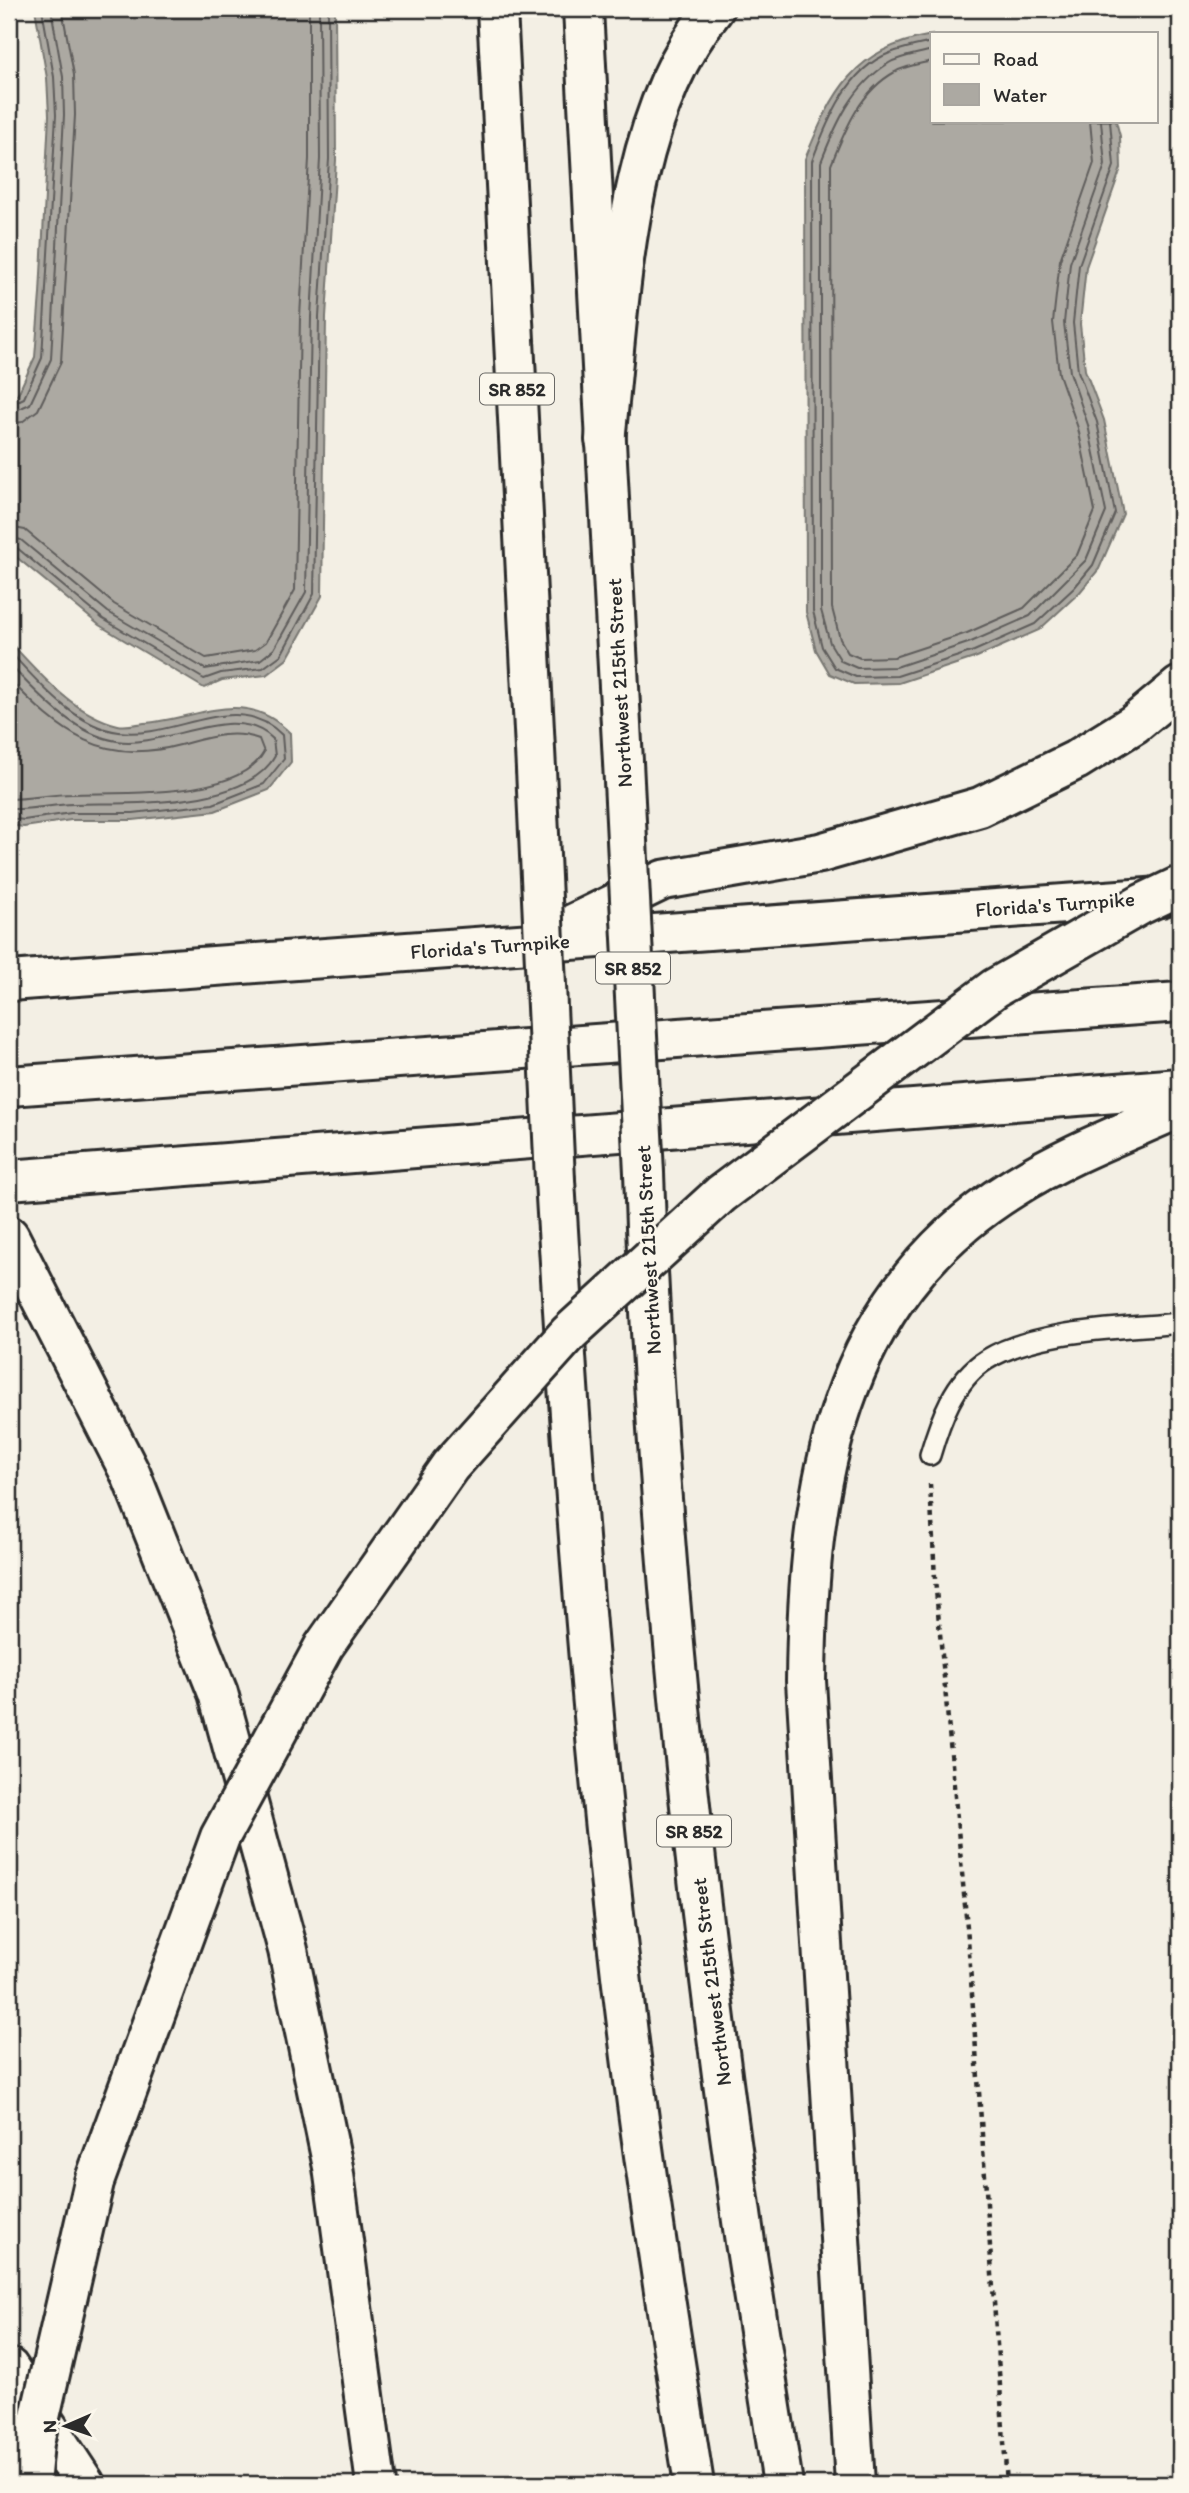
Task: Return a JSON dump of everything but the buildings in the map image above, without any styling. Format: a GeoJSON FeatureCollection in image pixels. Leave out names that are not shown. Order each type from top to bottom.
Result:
{"type":"FeatureCollection","features":[{"type":"Feature","properties":{"kind":"main road","name":"SR 852"},"geometry":{"type":"LineString","coordinates":[[497,9],[555,1180],[583,1601],[604,1823],[658,2258],[694,2484]]}},
{"type":"Feature","properties":{"kind":"main road","name":"Northwest 215th Street"},"geometry":{"type":"LineString","coordinates":[[583,9],[644,1173],[664,1502],[692,1819],[743,2228],[783,2484]]}},
{"type":"Feature","properties":{"kind":"main road"},"geometry":{"type":"LineString","coordinates":[[606,440],[625,252],[637,184],[667,91],[698,32],[714,9]]}},
{"type":"Feature","properties":{"kind":"main road"},"geometry":{"type":"LineString","coordinates":[[533,943],[663,880],[820,853],[980,807],[1085,755],[1134,724],[1180,686]]}},
{"type":"Feature","properties":{"kind":"main road"},"geometry":{"type":"LineString","coordinates":[[30,2484],[34,2443],[94,2182],[220,1837],[324,1646],[450,1466],[569,1333],[721,1195],[995,988],[1142,904],[1180,886]]}},
{"type":"Feature","properties":{"kind":"main road","name":"Florida's Turnpike"},"geometry":{"type":"LineString","coordinates":[[9,981],[1180,895]]}},
{"type":"Feature","properties":{"kind":"main road"},"geometry":{"type":"LineString","coordinates":[[9,1086],[1180,1002]]}},
{"type":"Feature","properties":{"kind":"main road"},"geometry":{"type":"LineString","coordinates":[[9,1180],[1180,1088]]}},
{"type":"Feature","properties":{"kind":"main road"},"geometry":{"type":"LineString","coordinates":[[855,2484],[806,1681],[807,1595],[820,1484],[834,1429],[877,1328],[906,1284],[938,1249],[970,1218],[1012,1188],[1088,1148],[1180,1108]]}},
{"type":"Feature","properties":{"kind":"main road"},"geometry":{"type":"LineString","coordinates":[[14,1245],[131,1475],[218,1693],[288,1950],[332,2167],[376,2484]]}},
{"type":"Feature","properties":{"kind":"main road"},"geometry":{"type":"LineString","coordinates":[[9,2368],[85,2484]]}},
{"type":"Feature","properties":{"kind":"lane"},"geometry":{"type":"LineString","coordinates":[[930,1455],[940,1419],[964,1381],[985,1361],[1023,1344],[1180,1323]]}},
{"type":"Feature","properties":{"kind":"path"},"geometry":{"type":"LineString","coordinates":[[930,1455],[935,1579],[968,1938],[1007,2484]]}},
{"type":"Feature","properties":{"kind":"water"},"geometry":{"type":"Polygon","coordinates":[[[35,9],[335,9],[336,160],[326,317],[322,596],[287,659],[266,675],[222,680],[204,688],[99,625],[9,551],[9,399],[18,394],[35,357],[49,115],[47,78],[35,9]]]}},
{"type":"Feature","properties":{"kind":"water"},"geometry":{"type":"Polygon","coordinates":[[[930,36],[930,122],[1116,122],[1120,136],[1121,168],[1086,267],[1080,324],[1085,370],[1104,420],[1123,514],[1099,569],[1080,592],[1039,630],[977,657],[899,683],[854,684],[830,674],[816,650],[806,612],[805,159],[826,113],[849,77],[864,62],[905,42],[930,36]]]}},
{"type":"Feature","properties":{"kind":"water"},"geometry":{"type":"Polygon","coordinates":[[[9,641],[58,691],[86,712],[102,720],[128,726],[220,709],[256,711],[273,719],[290,733],[291,762],[269,790],[215,811],[133,820],[71,820],[24,827],[9,825],[9,641]]]}}]}
